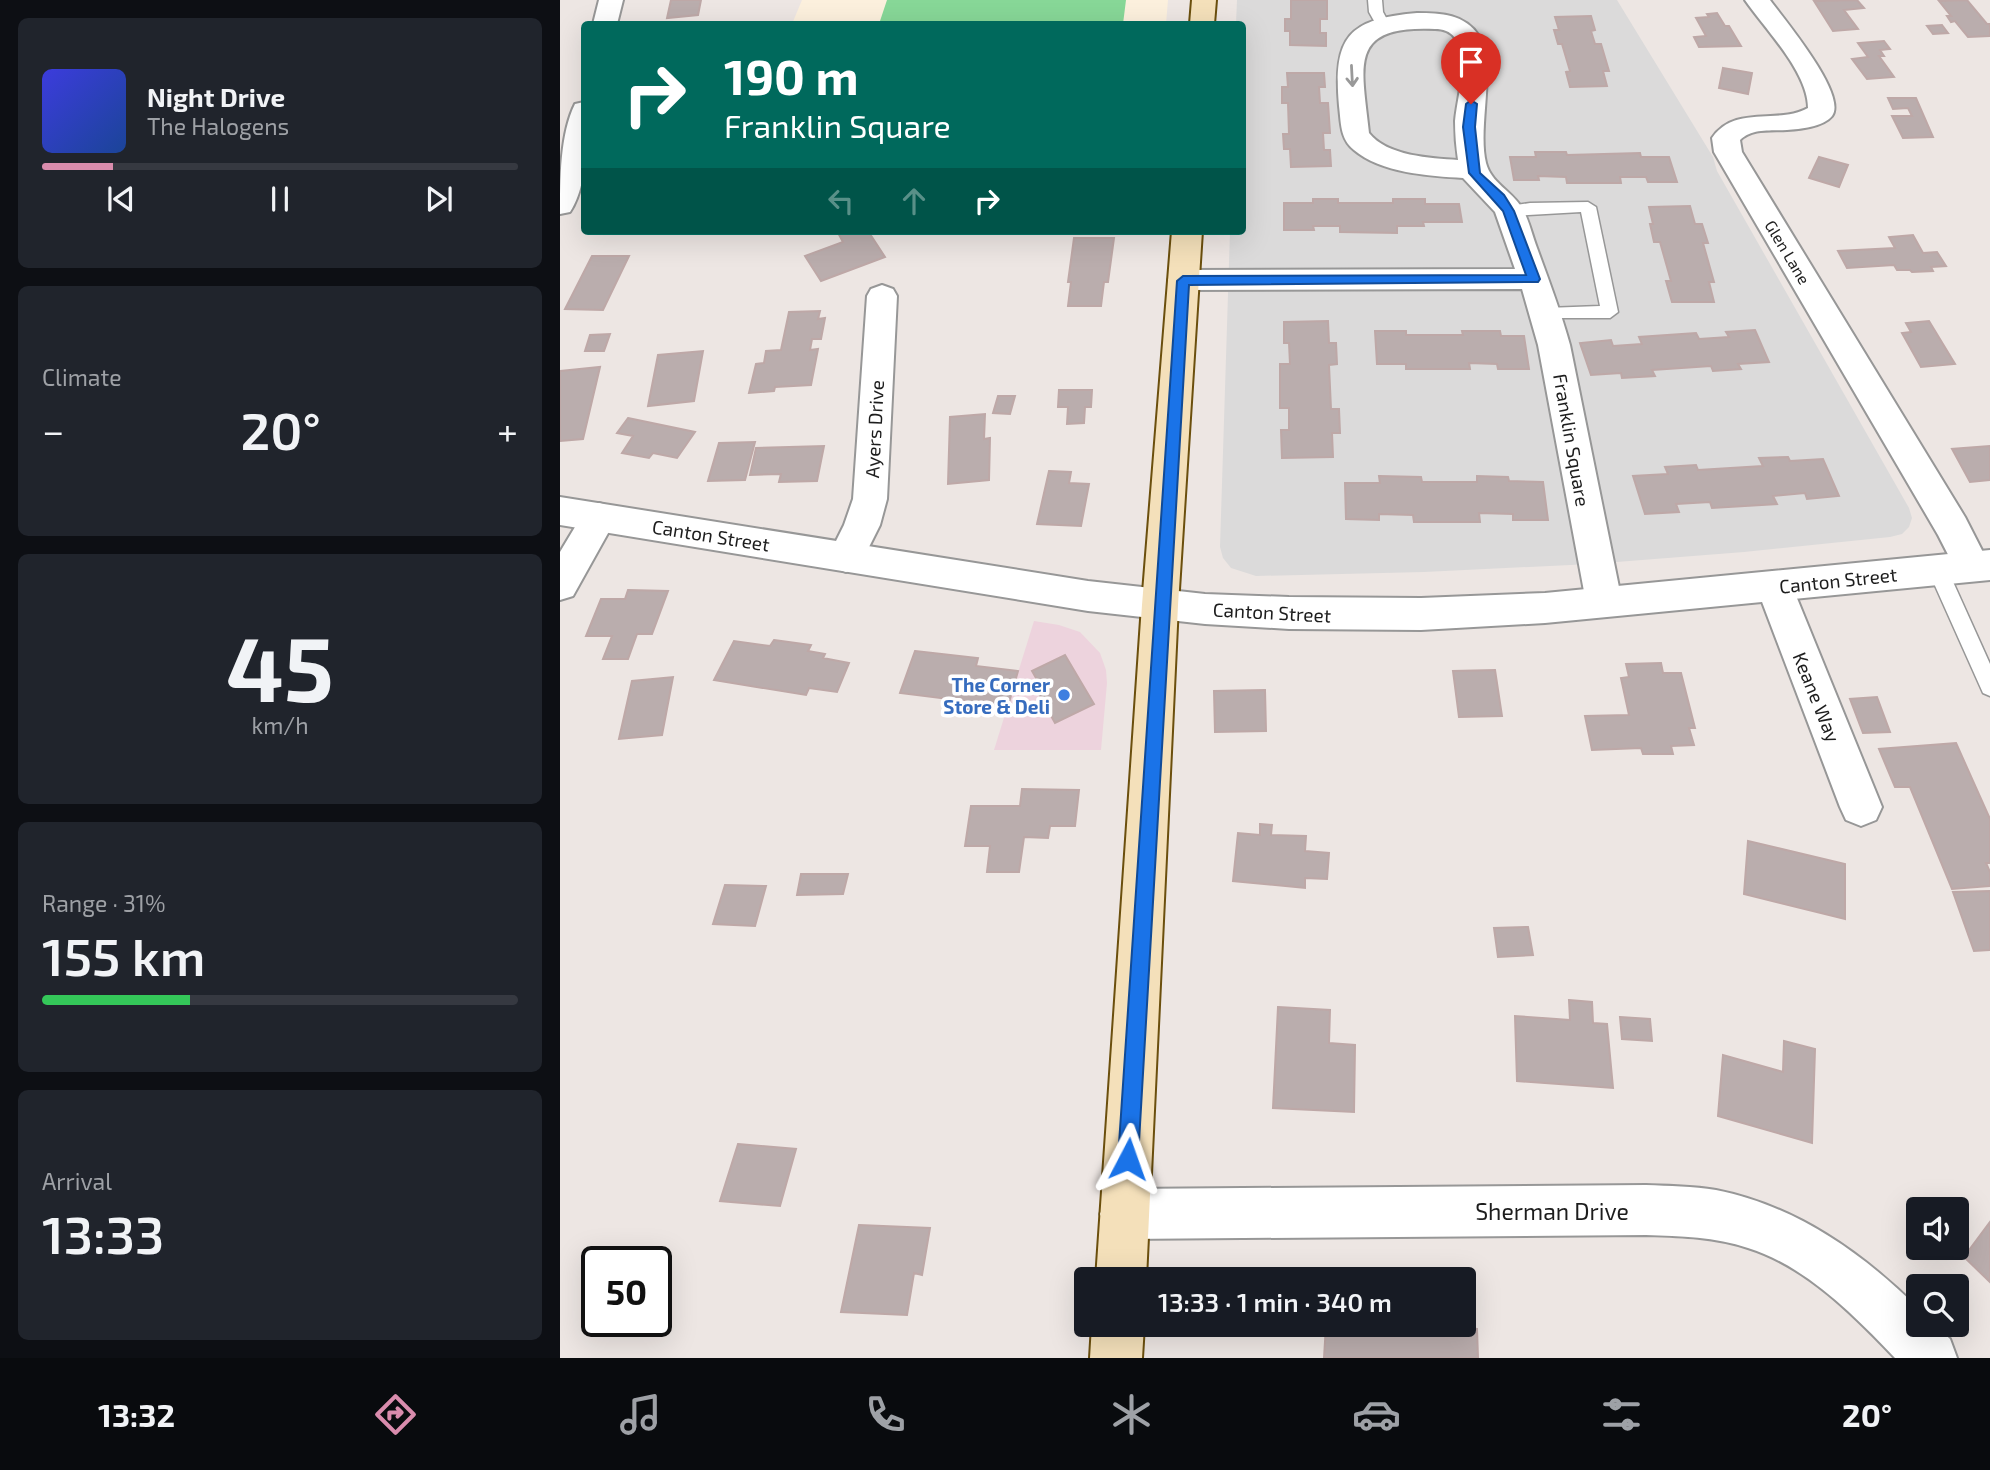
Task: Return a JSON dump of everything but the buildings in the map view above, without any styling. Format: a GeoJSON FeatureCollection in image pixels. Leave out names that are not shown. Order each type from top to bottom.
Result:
{"type":"FeatureCollection","features":[{"type":"Feature","properties":{"kind":"main road"},"geometry":{"type":"LineString","coordinates":[[1202,21],[1204,0]]}},
{"type":"Feature","properties":{"kind":"main road"},"geometry":{"type":"LineString","coordinates":[[1122,1267],[1160,605],[1186,235]]}},
{"type":"Feature","properties":{"kind":"main road"},"geometry":{"type":"LineString","coordinates":[[1116,1358],[1117,1337]]}},
{"type":"Feature","properties":{"kind":"street"},"geometry":{"type":"LineString","coordinates":[[606,21],[611,0]]}},
{"type":"Feature","properties":{"kind":"street","name":"Glen Lane"},"geometry":{"type":"LineString","coordinates":[[1757,0],[1816,85],[1823,106],[1821,112],[1807,120],[1736,129],[1726,138],[1728,152],[1952,527],[1966,567]]}},
{"type":"Feature","properties":{"kind":"street"},"geometry":{"type":"LineString","coordinates":[[1379,13],[1412,21],[1444,23],[1459,27],[1466,35],[1475,82],[1469,127],[1474,169],[1438,168],[1371,151],[1358,141],[1355,133],[1351,62],[1353,47],[1379,13]]}},
{"type":"Feature","properties":{"kind":"street"},"geometry":{"type":"LineString","coordinates":[[560,205],[581,122]]}},
{"type":"Feature","properties":{"kind":"street","name":"Franklin Square"},"geometry":{"type":"LineString","coordinates":[[1474,169],[1478,180],[1497,195],[1508,211],[1546,314],[1604,602]]}},
{"type":"Feature","properties":{"kind":"street"},"geometry":{"type":"LineString","coordinates":[[1183,281],[1534,279]]}},
{"type":"Feature","properties":{"kind":"street","name":"Ayers Drive"},"geometry":{"type":"LineString","coordinates":[[846,557],[862,525],[870,499],[882,296]]}},
{"type":"Feature","properties":{"kind":"street","name":"Canton Street"},"geometry":{"type":"LineString","coordinates":[[560,511],[1088,596],[1249,612],[1379,615],[1504,611],[1966,567]]}},
{"type":"Feature","properties":{"kind":"street"},"geometry":{"type":"LineString","coordinates":[[560,585],[599,517]]}},
{"type":"Feature","properties":{"kind":"street","name":"Keane Way"},"geometry":{"type":"LineString","coordinates":[[1774,586],[1861,807]]}},
{"type":"Feature","properties":{"kind":"street","name":"Sherman Drive"},"geometry":{"type":"LineString","coordinates":[[1125,1214],[1646,1210],[1715,1215],[1777,1234],[1831,1265],[1884,1308],[1931,1358]]}},
{"type":"Feature","properties":{"kind":"lane"},"geometry":{"type":"LineString","coordinates":[[1508,211],[1588,207],[1610,312],[1546,314]]}},
{"type":"Feature","properties":{"kind":"lane"},"geometry":{"type":"LineString","coordinates":[[1966,567],[1990,687]]}},
{"type":"Feature","properties":{"kind":"shaded area"},"geometry":{"type":"Polygon","coordinates":[[[802,0],[1168,0],[1166,21],[793,21],[802,0]]]}},
{"type":"Feature","properties":{"kind":"shaded area"},"geometry":{"type":"Polygon","coordinates":[[[1237,0],[1617,0],[1713,157],[1717,171],[1909,508],[1912,518],[1909,527],[1902,534],[1890,537],[1591,564],[1256,576],[1231,568],[1223,558],[1220,547],[1230,235],[1246,235],[1246,21],[1236,21],[1237,0]]]}},
{"type":"Feature","properties":{"kind":"shaded area"},"geometry":{"type":"Polygon","coordinates":[[[1034,621],[1080,632],[1100,653],[1107,683],[1101,750],[994,750],[1034,621]]]}},
{"type":"Feature","properties":{"kind":"green space"},"geometry":{"type":"Polygon","coordinates":[[[887,0],[1126,0],[1123,21],[880,21],[887,0]]]}},
{"type":"Feature","properties":{"kind":"place","name":"The Corner Store & Deli"},"geometry":{"type":"Point","coordinates":[1064,695]}},
{"type":"Feature","properties":{"kind":"route"},"geometry":{"type":"LineString","coordinates":[[1128,1159],[1160,605],[1183,281],[1490,282],[1534,279],[1508,211],[1500,198],[1476,177],[1469,127],[1471,104]]}}]}
